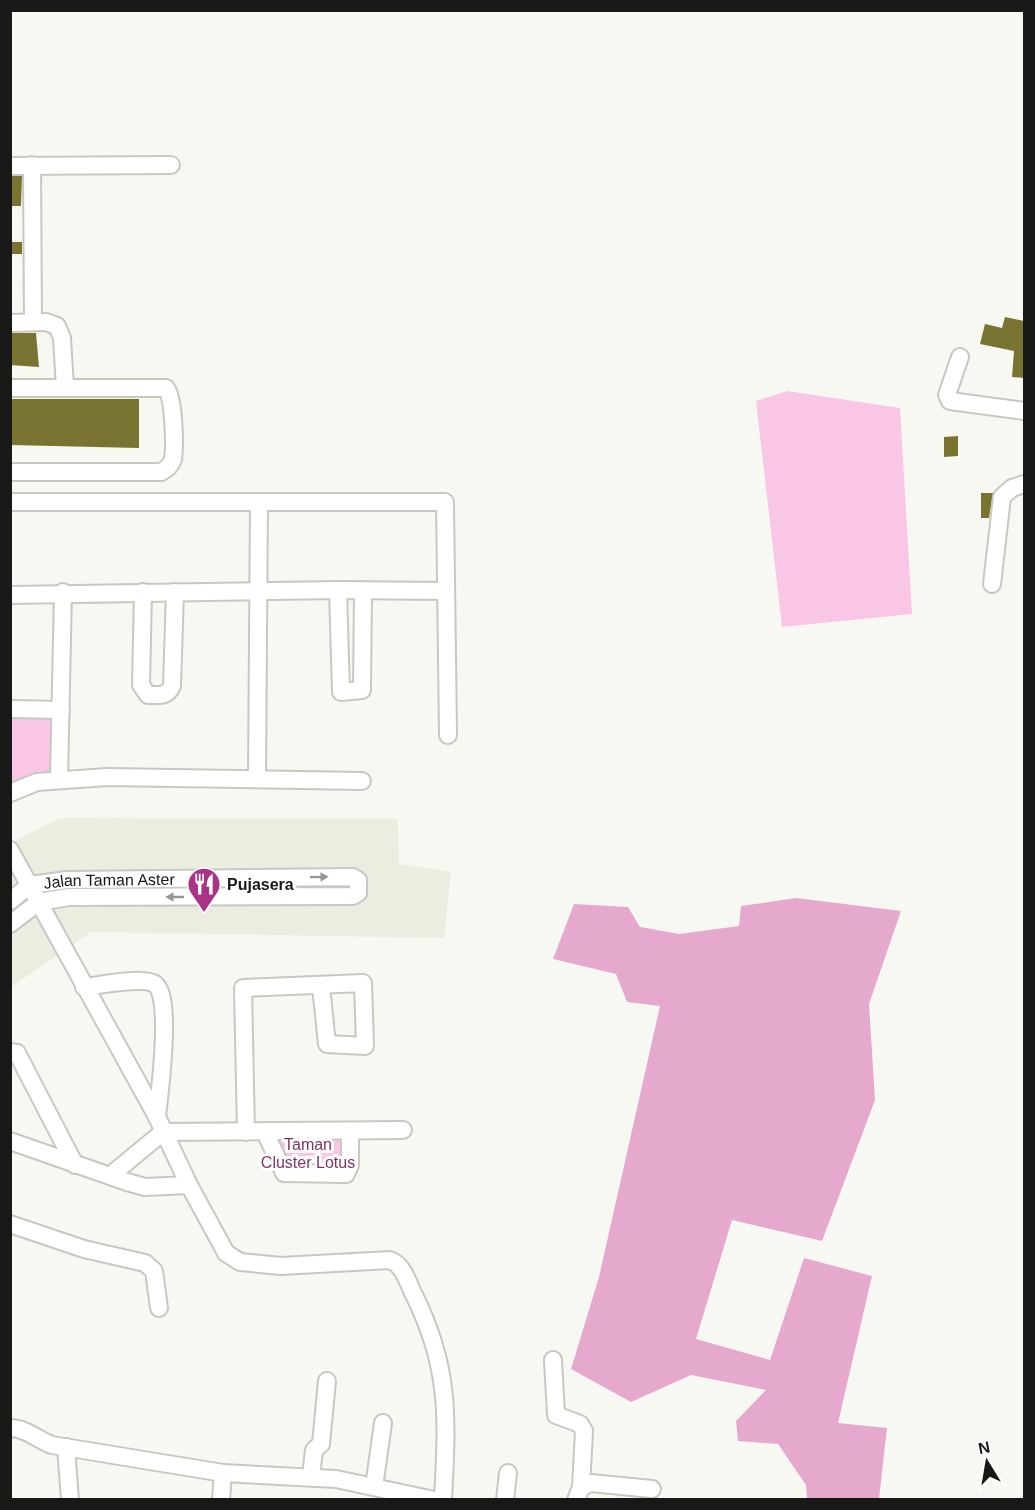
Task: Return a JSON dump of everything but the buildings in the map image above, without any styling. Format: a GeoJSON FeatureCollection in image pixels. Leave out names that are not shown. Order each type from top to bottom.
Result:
{"type":"FeatureCollection","features":[{"type":"Feature","properties":{"kind":"street"},"geometry":{"type":"LineString","coordinates":[[10,165],[171,165]]}},
{"type":"Feature","properties":{"kind":"street"},"geometry":{"type":"LineString","coordinates":[[32,165],[33,322]]}},
{"type":"Feature","properties":{"kind":"street"},"geometry":{"type":"LineString","coordinates":[[10,323],[53,324],[60,330],[65,387]]}},
{"type":"Feature","properties":{"kind":"street"},"geometry":{"type":"LineString","coordinates":[[960,357],[947,394],[951,401],[1024,411]]}},
{"type":"Feature","properties":{"kind":"street"},"geometry":{"type":"LineString","coordinates":[[10,388],[166,388],[172,399],[173,459],[168,468],[161,472],[10,472]]}},
{"type":"Feature","properties":{"kind":"street"},"geometry":{"type":"LineString","coordinates":[[992,584],[1002,497],[1012,488],[1024,484]]}},
{"type":"Feature","properties":{"kind":"street"},"geometry":{"type":"LineString","coordinates":[[10,502],[445,502],[448,735]]}},
{"type":"Feature","properties":{"kind":"street"},"geometry":{"type":"LineString","coordinates":[[257,779],[259,502]]}},
{"type":"Feature","properties":{"kind":"street"},"geometry":{"type":"LineString","coordinates":[[338,590],[341,692],[362,690],[363,591]]}},
{"type":"Feature","properties":{"kind":"street"},"geometry":{"type":"LineString","coordinates":[[10,595],[63,592],[446,591]]}},
{"type":"Feature","properties":{"kind":"street"},"geometry":{"type":"LineString","coordinates":[[59,779],[63,592]]}},
{"type":"Feature","properties":{"kind":"street"},"geometry":{"type":"LineString","coordinates":[[144,592],[141,685],[143,691],[148,694],[164,695],[172,686],[175,592]]}},
{"type":"Feature","properties":{"kind":"street"},"geometry":{"type":"LineString","coordinates":[[10,709],[61,710]]}},
{"type":"Feature","properties":{"kind":"street"},"geometry":{"type":"LineString","coordinates":[[10,792],[37,782],[59,779],[362,781]]}},
{"type":"Feature","properties":{"kind":"street","name":"Jalan Taman Aster"},"geometry":{"type":"LineString","coordinates":[[10,849],[160,1125],[226,1253],[240,1263],[281,1266],[390,1260],[402,1269],[421,1308],[441,1366],[446,1428],[443,1500]]}},
{"type":"Feature","properties":{"kind":"street","name":"Jalan Taman Aster"},"geometry":{"type":"LineString","coordinates":[[10,901],[30,885],[67,880],[353,877],[358,880],[358,893],[353,896],[69,897],[39,902],[10,924]]}},
{"type":"Feature","properties":{"kind":"street"},"geometry":{"type":"LineString","coordinates":[[84,987],[139,981],[153,983],[161,988],[163,997],[160,1125],[111,1175]]}},
{"type":"Feature","properties":{"kind":"street"},"geometry":{"type":"LineString","coordinates":[[246,1132],[243,988],[321,986]]}},
{"type":"Feature","properties":{"kind":"street"},"geometry":{"type":"LineString","coordinates":[[10,1052],[17,1053],[75,1165]]}},
{"type":"Feature","properties":{"kind":"street"},"geometry":{"type":"LineString","coordinates":[[160,1125],[246,1132],[402,1131]]}},
{"type":"Feature","properties":{"kind":"street"},"geometry":{"type":"LineString","coordinates":[[265,1132],[284,1173],[346,1174],[350,1165],[350,1131]]}},
{"type":"Feature","properties":{"kind":"street"},"geometry":{"type":"LineString","coordinates":[[10,1141],[144,1187],[189,1185]]}},
{"type":"Feature","properties":{"kind":"street"},"geometry":{"type":"LineString","coordinates":[[10,1224],[84,1249],[145,1263],[154,1271],[159,1308]]}},
{"type":"Feature","properties":{"kind":"street"},"geometry":{"type":"LineString","coordinates":[[554,1360],[556,1415],[580,1424],[584,1431],[579,1493]]}},
{"type":"Feature","properties":{"kind":"street"},"geometry":{"type":"LineString","coordinates":[[311,1477],[314,1450],[321,1444],[327,1381]]}},
{"type":"Feature","properties":{"kind":"street"},"geometry":{"type":"LineString","coordinates":[[374,1487],[383,1424]]}},
{"type":"Feature","properties":{"kind":"street"},"geometry":{"type":"LineString","coordinates":[[10,1428],[24,1430],[40,1441],[66,1447],[223,1473],[311,1477],[434,1500]]}},
{"type":"Feature","properties":{"kind":"street"},"geometry":{"type":"LineString","coordinates":[[66,1447],[70,1500]]}},
{"type":"Feature","properties":{"kind":"street"},"geometry":{"type":"LineString","coordinates":[[221,1500],[223,1473]]}},
{"type":"Feature","properties":{"kind":"street"},"geometry":{"type":"LineString","coordinates":[[505,1500],[508,1473]]}},
{"type":"Feature","properties":{"kind":"street"},"geometry":{"type":"LineString","coordinates":[[579,1493],[591,1483],[652,1489]]}},
{"type":"Feature","properties":{"kind":"shaded area"},"geometry":{"type":"Polygon","coordinates":[[[60,818],[398,819],[399,864],[451,872],[444,938],[91,932],[11,987],[11,843],[60,818]]]}},
{"type":"Feature","properties":{"kind":"shaded area"},"geometry":{"type":"Polygon","coordinates":[[[796,898],[901,911],[869,1004],[875,1100],[822,1241],[732,1220],[696,1339],[770,1360],[804,1258],[872,1276],[838,1423],[887,1428],[879,1499],[807,1499],[806,1485],[778,1444],[738,1441],[736,1421],[766,1390],[691,1375],[631,1402],[571,1369],[599,1277],[660,1006],[627,1002],[616,974],[553,959],[574,904],[628,907],[640,927],[679,934],[739,926],[741,906],[796,898]]]}},
{"type":"Feature","properties":{"kind":"green space"},"geometry":{"type":"Polygon","coordinates":[[[787,391],[900,408],[912,614],[782,627],[756,401],[787,391]]]}},
{"type":"Feature","properties":{"kind":"green space"},"geometry":{"type":"Polygon","coordinates":[[[11,712],[51,713],[50,778],[11,790],[11,712]]]}},
{"type":"Feature","properties":{"kind":"green space","name":"Taman Cluster Lotus"},"geometry":{"type":"Polygon","coordinates":[[[269,1134],[347,1134],[346,1170],[294,1172],[269,1134]]]}},
{"type":"Feature","properties":{"kind":"place","name":"Pujasera"},"geometry":{"type":"Point","coordinates":[204,913]}}]}
